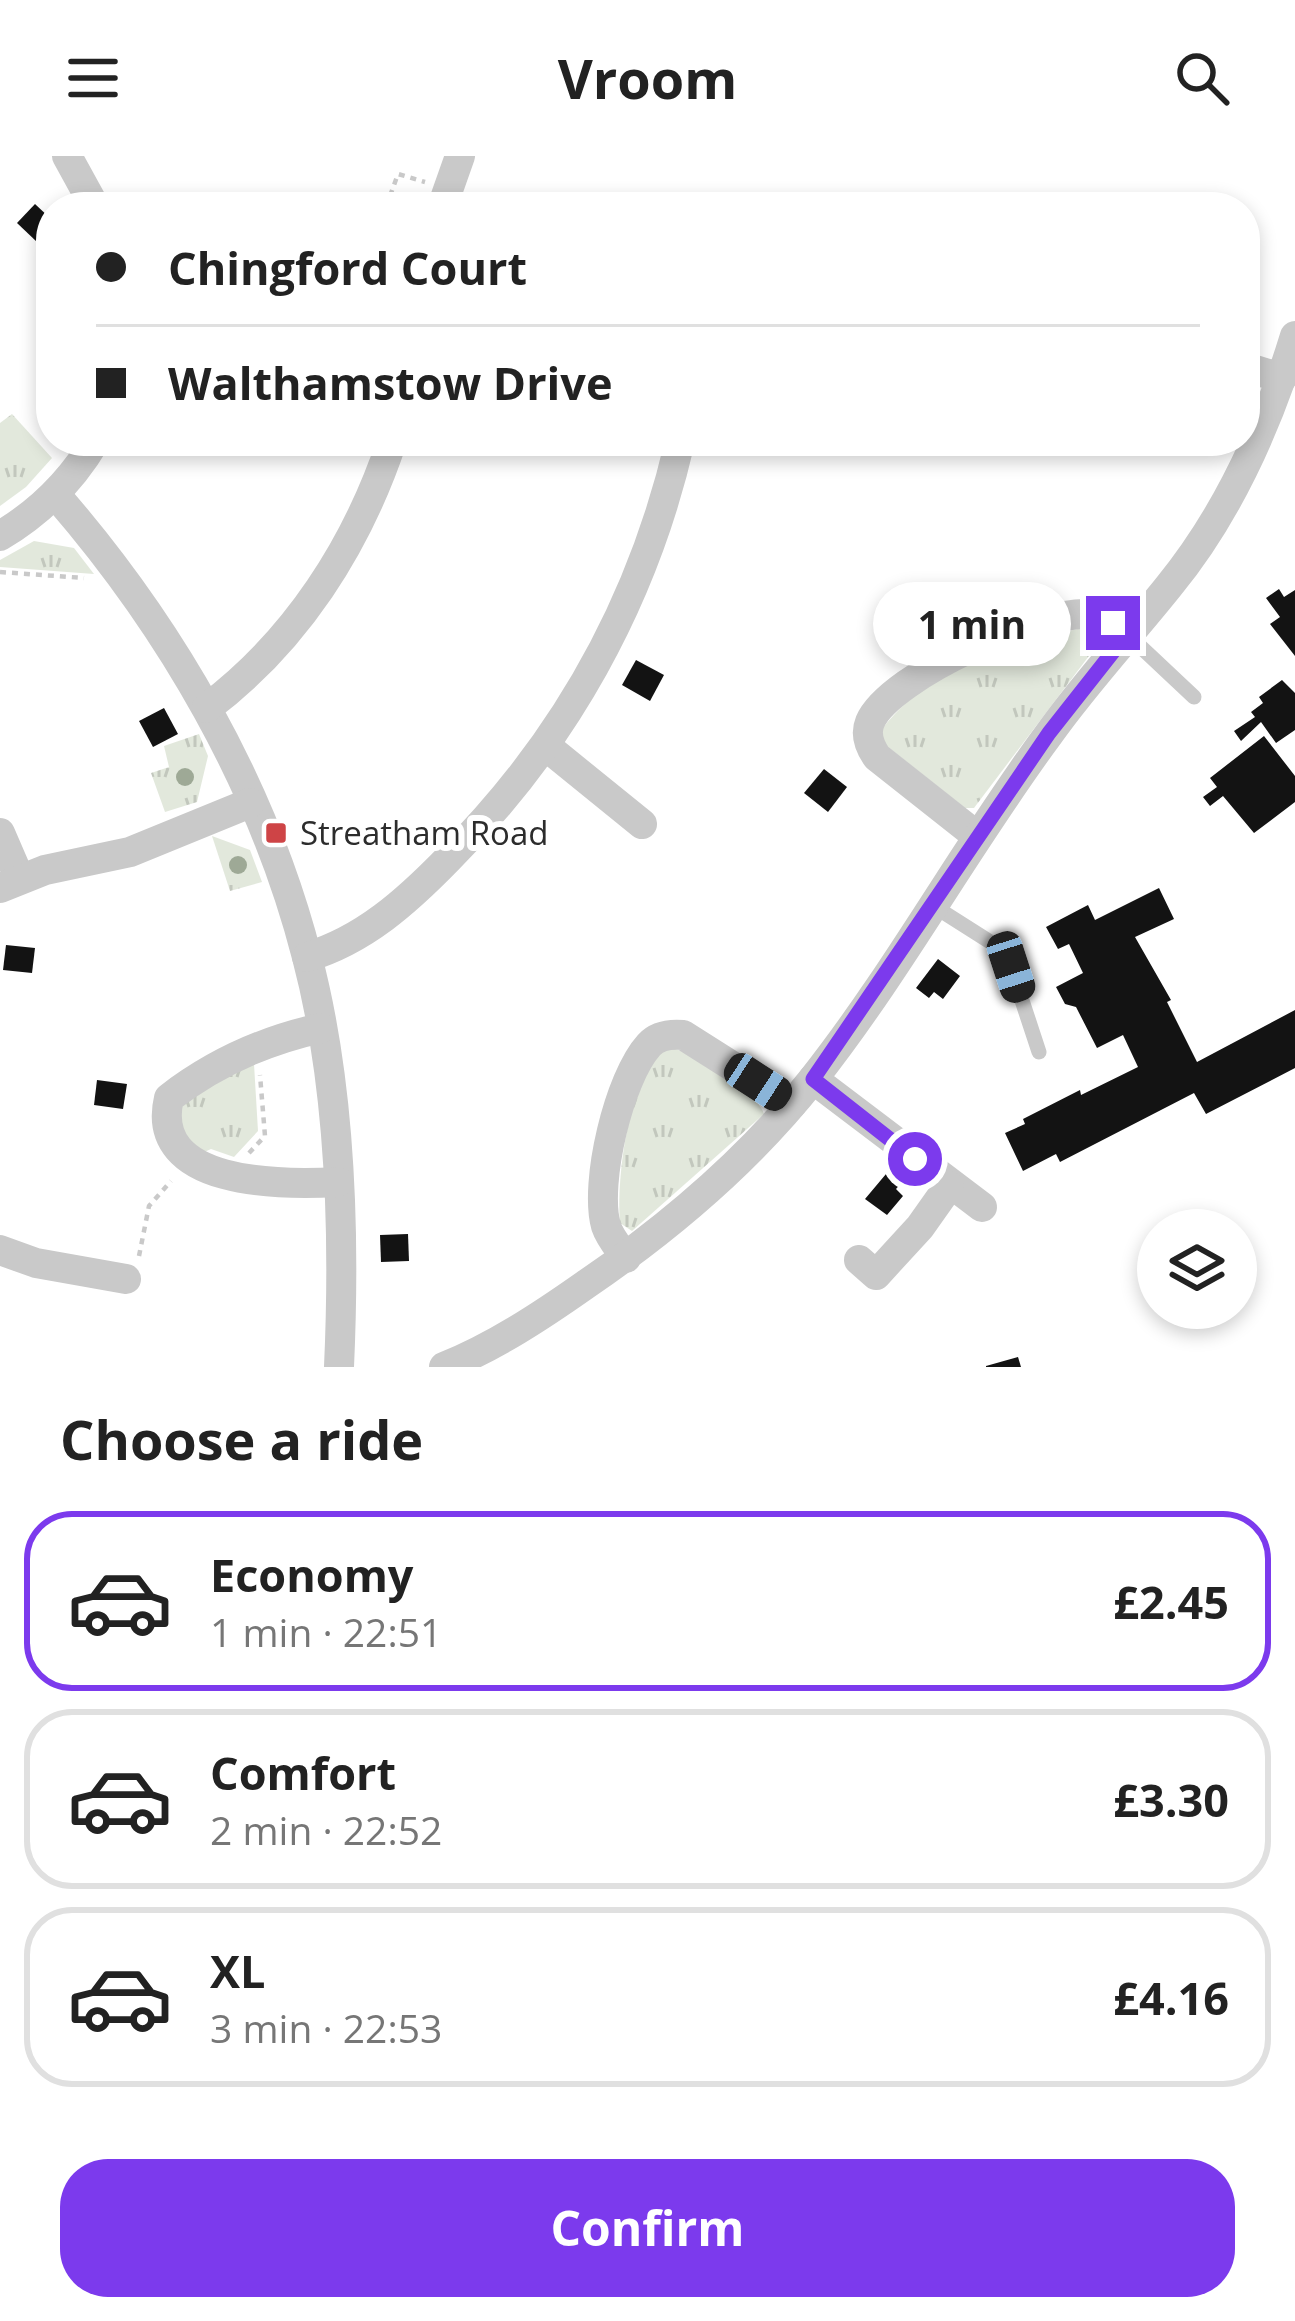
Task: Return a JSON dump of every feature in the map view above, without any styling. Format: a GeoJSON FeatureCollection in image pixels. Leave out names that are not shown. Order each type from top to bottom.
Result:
{"type":"FeatureCollection","features":[{"type":"Feature","properties":{"kind":"street"},"geometry":{"type":"LineString","coordinates":[[67,156],[87,192]]}},
{"type":"Feature","properties":{"kind":"street"},"geometry":{"type":"LineString","coordinates":[[447,192],[460,156]]}},
{"type":"Feature","properties":{"kind":"street"},"geometry":{"type":"LineString","coordinates":[[1260,430],[1295,336]]}},
{"type":"Feature","properties":{"kind":"street"},"geometry":{"type":"LineString","coordinates":[[1260,372],[1282,378]]}},
{"type":"Feature","properties":{"kind":"street"},"geometry":{"type":"LineString","coordinates":[[0,536],[55,494],[86,456]]}},
{"type":"Feature","properties":{"kind":"street"},"geometry":{"type":"LineString","coordinates":[[207,708],[259,666],[313,600],[352,537],[386,456]]}},
{"type":"Feature","properties":{"kind":"street"},"geometry":{"type":"LineString","coordinates":[[307,957],[333,950],[364,933],[432,875],[547,747],[626,604],[662,514],[676,456]]}},
{"type":"Feature","properties":{"kind":"street"},"geometry":{"type":"LineString","coordinates":[[444,1367],[552,1309],[626,1258],[743,1158],[791,1104],[813,1079],[1049,733],[1172,584],[1249,456]]}},
{"type":"Feature","properties":{"kind":"street"},"geometry":{"type":"LineString","coordinates":[[55,494],[128,582],[207,708],[250,803],[307,957],[321,1028],[338,1182],[348,1366]]}},
{"type":"Feature","properties":{"kind":"street"},"geometry":{"type":"LineString","coordinates":[[977,836],[877,757],[869,742],[870,720],[946,660],[1021,627],[1090,614],[1127,634]]}},
{"type":"Feature","properties":{"kind":"street"},"geometry":{"type":"LineString","coordinates":[[547,747],[642,824]]}},
{"type":"Feature","properties":{"kind":"street"},"geometry":{"type":"LineString","coordinates":[[0,833],[10,883],[130,852],[250,803]]}},
{"type":"Feature","properties":{"kind":"street"},"geometry":{"type":"LineString","coordinates":[[321,1028],[278,1038],[196,1077],[170,1098],[166,1129],[181,1154],[227,1173],[269,1182],[338,1182]]}},
{"type":"Feature","properties":{"kind":"street"},"geometry":{"type":"LineString","coordinates":[[626,1258],[606,1224],[607,1162],[619,1109],[653,1041],[683,1035],[791,1104]]}},
{"type":"Feature","properties":{"kind":"street"},"geometry":{"type":"LineString","coordinates":[[813,1079],[982,1207]]}},
{"type":"Feature","properties":{"kind":"street"},"geometry":{"type":"LineString","coordinates":[[859,1260],[876,1275],[949,1186]]}},
{"type":"Feature","properties":{"kind":"street"},"geometry":{"type":"LineString","coordinates":[[0,1250],[36,1263],[126,1279]]}},
{"type":"Feature","properties":{"kind":"lane"},"geometry":{"type":"LineString","coordinates":[[1127,634],[1194,697]]}},
{"type":"Feature","properties":{"kind":"lane"},"geometry":{"type":"LineString","coordinates":[[932,905],[994,944],[1003,956],[1011,967],[1039,1052]]}},
{"type":"Feature","properties":{"kind":"path"},"geometry":{"type":"LineString","coordinates":[[392,192],[398,175],[433,192]]}},
{"type":"Feature","properties":{"kind":"path"},"geometry":{"type":"LineString","coordinates":[[0,572],[128,582]]}},
{"type":"Feature","properties":{"kind":"path"},"geometry":{"type":"LineString","coordinates":[[227,1173],[266,1136],[258,1048]]}},
{"type":"Feature","properties":{"kind":"path"},"geometry":{"type":"LineString","coordinates":[[126,1279],[136,1280],[144,1218],[155,1195],[194,1162]]}},
{"type":"Feature","properties":{"kind":"green space"},"geometry":{"type":"Polygon","coordinates":[[[12,414],[36,440],[36,456],[52,458],[26,487],[0,506],[0,423],[12,414]]]}},
{"type":"Feature","properties":{"kind":"green space"},"geometry":{"type":"Polygon","coordinates":[[[34,541],[74,548],[94,574],[0,567],[0,560],[34,541]]]}},
{"type":"Feature","properties":{"kind":"green space"},"geometry":{"type":"Polygon","coordinates":[[[1078,629],[1090,630],[1101,640],[974,808],[965,808],[883,743],[882,729],[900,708],[945,675],[997,651],[1078,629]]]}},
{"type":"Feature","properties":{"kind":"green space"},"geometry":{"type":"Polygon","coordinates":[[[199,734],[208,756],[197,802],[165,812],[151,773],[169,767],[164,746],[199,734]]]}},
{"type":"Feature","properties":{"kind":"green space"},"geometry":{"type":"Polygon","coordinates":[[[212,836],[250,850],[262,882],[230,891],[212,836]]]}},
{"type":"Feature","properties":{"kind":"green space"},"geometry":{"type":"Polygon","coordinates":[[[669,1047],[722,1074],[764,1114],[632,1231],[620,1223],[628,1128],[643,1079],[669,1047]]]}},
{"type":"Feature","properties":{"kind":"green space"},"geometry":{"type":"Polygon","coordinates":[[[254,1064],[258,1131],[234,1157],[188,1148],[177,1111],[181,1099],[254,1064]]]}},
{"type":"Feature","properties":{"kind":"building"},"geometry":{"type":"Polygon","coordinates":[[[35,204],[36,205],[36,241],[17,223],[35,204]]]}},
{"type":"Feature","properties":{"kind":"building"},"geometry":{"type":"Polygon","coordinates":[[[1279,589],[1284,597],[1295,590],[1295,656],[1270,624],[1280,617],[1266,598],[1279,589]]]}},
{"type":"Feature","properties":{"kind":"building"},"geometry":{"type":"Polygon","coordinates":[[[636,660],[664,675],[650,701],[622,685],[636,660]]]}},
{"type":"Feature","properties":{"kind":"building"},"geometry":{"type":"Polygon","coordinates":[[[1282,680],[1295,693],[1295,730],[1276,743],[1261,722],[1241,741],[1234,731],[1255,717],[1251,712],[1263,703],[1259,697],[1282,680]]]}},
{"type":"Feature","properties":{"kind":"building"},"geometry":{"type":"Polygon","coordinates":[[[164,708],[178,734],[153,747],[139,721],[164,708]]]}},
{"type":"Feature","properties":{"kind":"building"},"geometry":{"type":"Polygon","coordinates":[[[1264,736],[1295,776],[1295,802],[1254,833],[1223,796],[1210,806],[1203,797],[1217,787],[1210,778],[1264,736]]]}},
{"type":"Feature","properties":{"kind":"building"},"geometry":{"type":"Polygon","coordinates":[[[824,769],[847,787],[828,812],[804,793],[824,769]]]}},
{"type":"Feature","properties":{"kind":"building"},"geometry":{"type":"Polygon","coordinates":[[[1159,888],[1174,919],[1135,937],[1171,1000],[1167,1002],[1197,1062],[1295,1010],[1295,1068],[1206,1114],[1194,1093],[1060,1162],[1056,1154],[1023,1171],[1005,1133],[1080,1090],[1081,1095],[1138,1067],[1123,1035],[1097,1048],[1076,1007],[1065,1004],[1056,987],[1083,973],[1069,944],[1058,949],[1046,927],[1088,905],[1095,920],[1159,888]]]}},
{"type":"Feature","properties":{"kind":"building"},"geometry":{"type":"Polygon","coordinates":[[[6,945],[35,948],[32,973],[3,970],[6,945]]]}},
{"type":"Feature","properties":{"kind":"building"},"geometry":{"type":"Polygon","coordinates":[[[938,959],[960,976],[943,999],[934,992],[929,998],[916,988],[938,959]]]}},
{"type":"Feature","properties":{"kind":"building"},"geometry":{"type":"Polygon","coordinates":[[[97,1080],[127,1084],[123,1109],[94,1105],[97,1080]]]}},
{"type":"Feature","properties":{"kind":"building"},"geometry":{"type":"Polygon","coordinates":[[[886,1174],[894,1182],[898,1177],[903,1181],[896,1189],[903,1196],[887,1215],[865,1199],[886,1174]]]}},
{"type":"Feature","properties":{"kind":"building"},"geometry":{"type":"Polygon","coordinates":[[[408,1234],[409,1261],[381,1262],[380,1235],[408,1234]]]}},
{"type":"Feature","properties":{"kind":"building"},"geometry":{"type":"Polygon","coordinates":[[[1018,1357],[1021,1367],[986,1367],[986,1366],[1018,1357]]]}},
{"type":"Feature","properties":{"kind":"place","name":"Streatham Road"},"geometry":{"type":"Point","coordinates":[276,833]}},
{"type":"Feature","properties":{"kind":"route"},"geometry":{"type":"LineString","coordinates":[[915,1159],[813,1079],[1049,733],[1127,634],[1113,623]]}}]}
